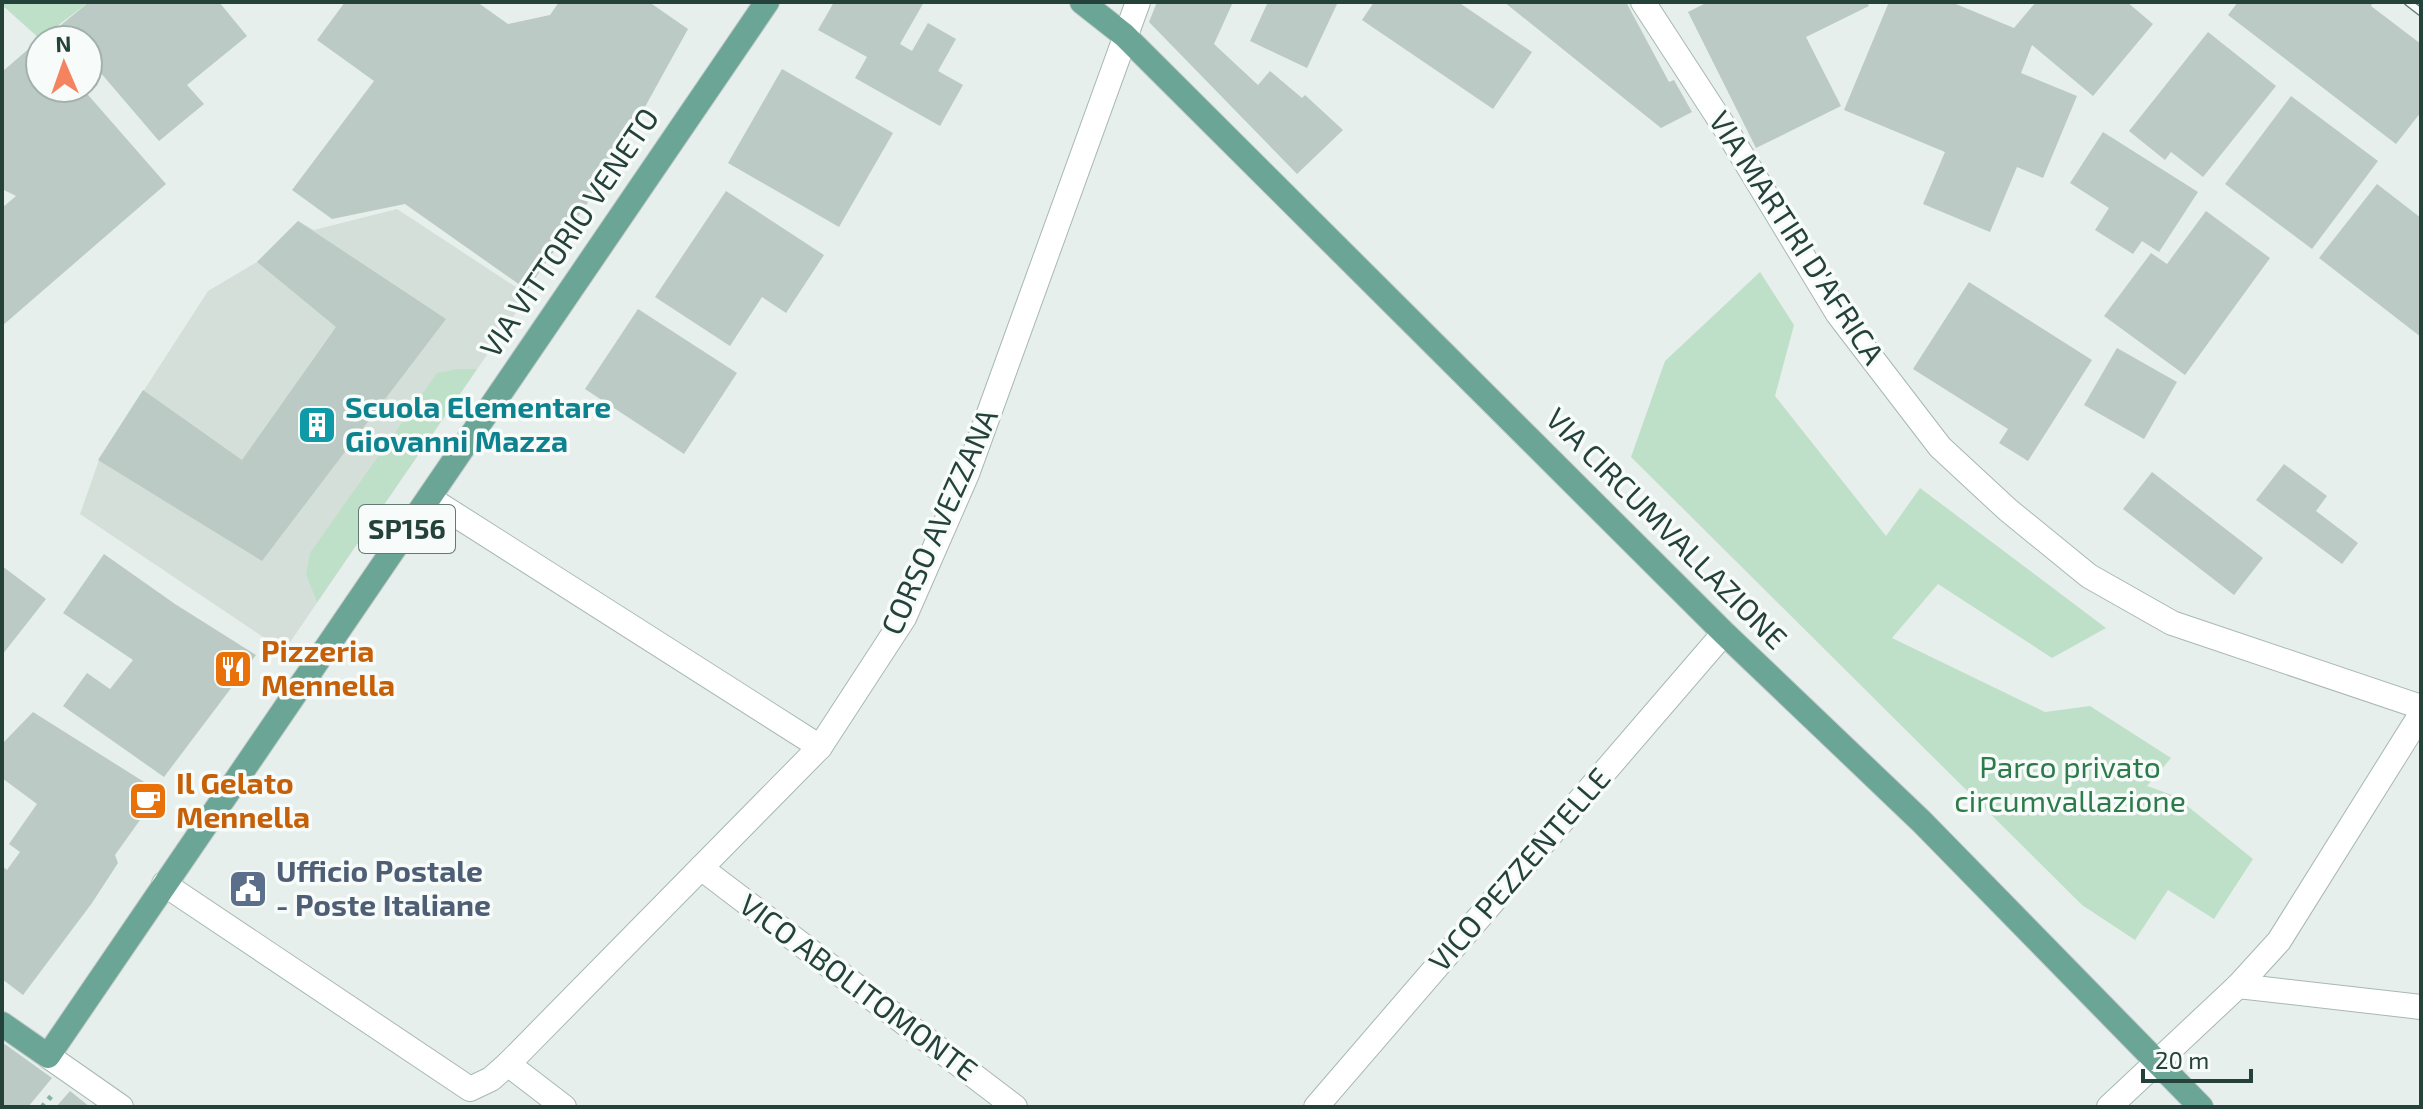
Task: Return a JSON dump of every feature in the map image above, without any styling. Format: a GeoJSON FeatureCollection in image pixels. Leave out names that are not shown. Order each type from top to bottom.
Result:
{"type":"FeatureCollection","features":[{"type":"Feature","properties":{"kind":"main road","name":"VIA VITTORIO VENETO"},"geometry":{"type":"LineString","coordinates":[[48,1056],[767,2]]}},
{"type":"Feature","properties":{"kind":"main road","name":"VIA CIRCUMVALLAZIONE"},"geometry":{"type":"LineString","coordinates":[[1082,2],[1124,35],[1724,633],[1922,822],[2201,1107]]}},
{"type":"Feature","properties":{"kind":"main road"},"geometry":{"type":"LineString","coordinates":[[2,1024],[48,1056]]}},
{"type":"Feature","properties":{"kind":"street","name":"CORSO AVEZZANA"},"geometry":{"type":"LineString","coordinates":[[164,884],[470,1089],[491,1079],[508,1064],[820,747],[904,618],[967,474],[1138,2]]}},
{"type":"Feature","properties":{"kind":"street","name":"VIA MARTIRI D'AFRICA"},"geometry":{"type":"LineString","coordinates":[[1643,2],[1727,131],[1838,314],[1940,447],[2008,510],[2089,576],[2172,623],[2421,707]]}},
{"type":"Feature","properties":{"kind":"street"},"geometry":{"type":"LineString","coordinates":[[429,498],[820,747]]}},
{"type":"Feature","properties":{"kind":"street","name":"VICO PEZZENTELLE"},"geometry":{"type":"LineString","coordinates":[[1316,1107],[1724,633]]}},
{"type":"Feature","properties":{"kind":"street"},"geometry":{"type":"LineString","coordinates":[[2109,1107],[2238,986],[2279,941],[2421,714]]}},
{"type":"Feature","properties":{"kind":"street","name":"VICO ABOLITOMONTE"},"geometry":{"type":"LineString","coordinates":[[701,868],[1015,1107]]}},
{"type":"Feature","properties":{"kind":"street"},"geometry":{"type":"LineString","coordinates":[[2238,986],[2421,1007]]}},
{"type":"Feature","properties":{"kind":"street"},"geometry":{"type":"LineString","coordinates":[[48,1056],[121,1107]]}},
{"type":"Feature","properties":{"kind":"street"},"geometry":{"type":"LineString","coordinates":[[508,1064],[564,1107]]}},
{"type":"Feature","properties":{"kind":"shaded area"},"geometry":{"type":"Polygon","coordinates":[[[397,209],[528,295],[284,651],[80,514],[99,460],[208,291],[257,262],[298,221],[314,230],[397,209]]]}},
{"type":"Feature","properties":{"kind":"green space"},"geometry":{"type":"Polygon","coordinates":[[[2,2],[89,2],[60,24],[24,25],[2,2]]]}},
{"type":"Feature","properties":{"kind":"green space","name":"Parco privato circumvallazione"},"geometry":{"type":"Polygon","coordinates":[[[1760,272],[1794,325],[1775,396],[1886,536],[1920,488],[2106,628],[2052,658],[1938,584],[1892,638],[2045,712],[2090,706],[2171,758],[2147,786],[2175,796],[2253,859],[2214,919],[2168,890],[2135,940],[2082,905],[1631,457],[1665,361],[1760,272]]]}},
{"type":"Feature","properties":{"kind":"green space"},"geometry":{"type":"Polygon","coordinates":[[[477,369],[317,602],[306,574],[310,553],[437,373],[477,369]]]}},
{"type":"Feature","properties":{"kind":"building"},"geometry":{"type":"Polygon","coordinates":[[[89,2],[219,2],[247,36],[187,85],[204,104],[159,141],[104,77],[104,24],[62,24],[89,2]]]}},
{"type":"Feature","properties":{"kind":"building"},"geometry":{"type":"Polygon","coordinates":[[[345,2],[477,2],[508,24],[550,15],[559,2],[649,2],[688,29],[609,172],[527,290],[405,204],[332,219],[292,190],[374,81],[317,40],[345,2]]]}},
{"type":"Feature","properties":{"kind":"building"},"geometry":{"type":"Polygon","coordinates":[[[834,2],[924,2],[900,44],[912,51],[928,23],[956,39],[938,71],[963,85],[940,126],[855,78],[867,57],[818,30],[834,2]]]}},
{"type":"Feature","properties":{"kind":"building"},"geometry":{"type":"Polygon","coordinates":[[[1157,2],[1233,2],[1214,44],[1258,85],[1270,71],[1302,98],[1305,95],[1343,130],[1297,174],[1149,22],[1157,2]]]}},
{"type":"Feature","properties":{"kind":"building"},"geometry":{"type":"Polygon","coordinates":[[[1268,2],[1338,2],[1307,68],[1250,41],[1268,2]]]}},
{"type":"Feature","properties":{"kind":"building"},"geometry":{"type":"Polygon","coordinates":[[[1374,2],[1458,2],[1532,52],[1493,109],[1362,20],[1374,2]]]}},
{"type":"Feature","properties":{"kind":"building"},"geometry":{"type":"Polygon","coordinates":[[[1504,2],[1626,2],[1669,82],[1674,80],[1692,112],[1661,128],[1504,2]]]}},
{"type":"Feature","properties":{"kind":"building"},"geometry":{"type":"Polygon","coordinates":[[[1708,2],[1867,2],[1869,6],[1806,37],[1841,106],[1756,148],[1688,12],[1708,2]]]}},
{"type":"Feature","properties":{"kind":"building"},"geometry":{"type":"Polygon","coordinates":[[[1889,2],[1951,2],[2014,28],[2036,2],[2127,2],[2153,24],[2093,96],[2032,45],[2021,73],[2077,96],[2043,178],[2017,167],[1990,232],[1923,204],[1945,152],[1844,110],[1889,2]]]}},
{"type":"Feature","properties":{"kind":"building"},"geometry":{"type":"Polygon","coordinates":[[[2238,2],[2373,2],[2371,6],[2421,44],[2421,112],[2396,144],[2228,15],[2238,2]]]}},
{"type":"Feature","properties":{"kind":"building"},"geometry":{"type":"Polygon","coordinates":[[[2208,32],[2276,86],[2203,177],[2171,152],[2165,160],[2129,131],[2208,32]]]}},
{"type":"Feature","properties":{"kind":"building"},"geometry":{"type":"Polygon","coordinates":[[[24,53],[24,104],[96,104],[166,184],[2,326],[2,208],[16,196],[2,189],[2,72],[24,53]]]}},
{"type":"Feature","properties":{"kind":"building"},"geometry":{"type":"Polygon","coordinates":[[[782,69],[893,133],[839,227],[728,163],[782,69]]]}},
{"type":"Feature","properties":{"kind":"building"},"geometry":{"type":"Polygon","coordinates":[[[2291,96],[2378,161],[2312,249],[2225,184],[2291,96]]]}},
{"type":"Feature","properties":{"kind":"building"},"geometry":{"type":"Polygon","coordinates":[[[2103,132],[2198,192],[2159,252],[2142,241],[2133,254],[2095,230],[2109,208],[2070,183],[2103,132]]]}},
{"type":"Feature","properties":{"kind":"building"},"geometry":{"type":"Polygon","coordinates":[[[2377,184],[2421,218],[2421,337],[2319,258],[2377,184]]]}},
{"type":"Feature","properties":{"kind":"building"},"geometry":{"type":"Polygon","coordinates":[[[726,191],[824,255],[786,313],[762,297],[730,346],[655,297],[726,191]]]}},
{"type":"Feature","properties":{"kind":"building"},"geometry":{"type":"Polygon","coordinates":[[[2206,211],[2270,258],[2185,375],[2104,316],[2151,253],[2167,264],[2206,211]]]}},
{"type":"Feature","properties":{"kind":"building","name":"Scuola Elementare Giovanni Mazza"},"geometry":{"type":"Polygon","coordinates":[[[298,221],[446,319],[262,561],[98,460],[143,390],[242,460],[336,327],[257,262],[298,221]]]}},
{"type":"Feature","properties":{"kind":"building"},"geometry":{"type":"Polygon","coordinates":[[[1969,282],[2092,360],[2028,461],[1999,443],[2008,429],[1913,369],[1969,282]]]}},
{"type":"Feature","properties":{"kind":"building"},"geometry":{"type":"Polygon","coordinates":[[[638,309],[737,373],[684,454],[585,389],[638,309]]]}},
{"type":"Feature","properties":{"kind":"building"},"geometry":{"type":"Polygon","coordinates":[[[2117,348],[2177,382],[2144,439],[2084,405],[2117,348]]]}},
{"type":"Feature","properties":{"kind":"building"},"geometry":{"type":"Polygon","coordinates":[[[2284,464],[2327,496],[2316,511],[2358,543],[2342,564],[2256,500],[2284,464]]]}},
{"type":"Feature","properties":{"kind":"building"},"geometry":{"type":"Polygon","coordinates":[[[2152,472],[2263,558],[2234,595],[2123,509],[2152,472]]]}},
{"type":"Feature","properties":{"kind":"building"},"geometry":{"type":"Polygon","coordinates":[[[104,554],[256,655],[164,777],[63,706],[87,673],[110,689],[133,660],[63,613],[104,554]]]}},
{"type":"Feature","properties":{"kind":"building"},"geometry":{"type":"Polygon","coordinates":[[[2,566],[46,599],[2,655],[2,566]]]}},
{"type":"Feature","properties":{"kind":"building"},"geometry":{"type":"Polygon","coordinates":[[[33,712],[160,792],[115,855],[118,863],[92,903],[23,995],[2,979],[2,866],[7,870],[20,852],[9,844],[37,804],[2,778],[2,744],[33,712]]]}},
{"type":"Feature","properties":{"kind":"building"},"geometry":{"type":"Polygon","coordinates":[[[2,1042],[52,1078],[28,1107],[2,1107],[2,1042]]]}},
{"type":"Feature","properties":{"kind":"building"},"geometry":{"type":"Polygon","coordinates":[[[70,1091],[90,1107],[56,1107],[70,1091]]]}},
{"type":"Feature","properties":{"kind":"railway"},"geometry":{"type":"LineString","coordinates":[[2408,2],[2421,12]]}},
{"type":"Feature","properties":{"kind":"place","name":"Scuola Elementare Giovanni Mazza"},"geometry":{"type":"Point","coordinates":[317,425]}},
{"type":"Feature","properties":{"kind":"place","name":"Pizzeria Mennella"},"geometry":{"type":"Point","coordinates":[233,669]}},
{"type":"Feature","properties":{"kind":"place","name":"Il Gelato Mennella"},"geometry":{"type":"Point","coordinates":[148,801]}},
{"type":"Feature","properties":{"kind":"place","name":"Ufficio Postale - Poste Italiane"},"geometry":{"type":"Point","coordinates":[248,889]}}]}
